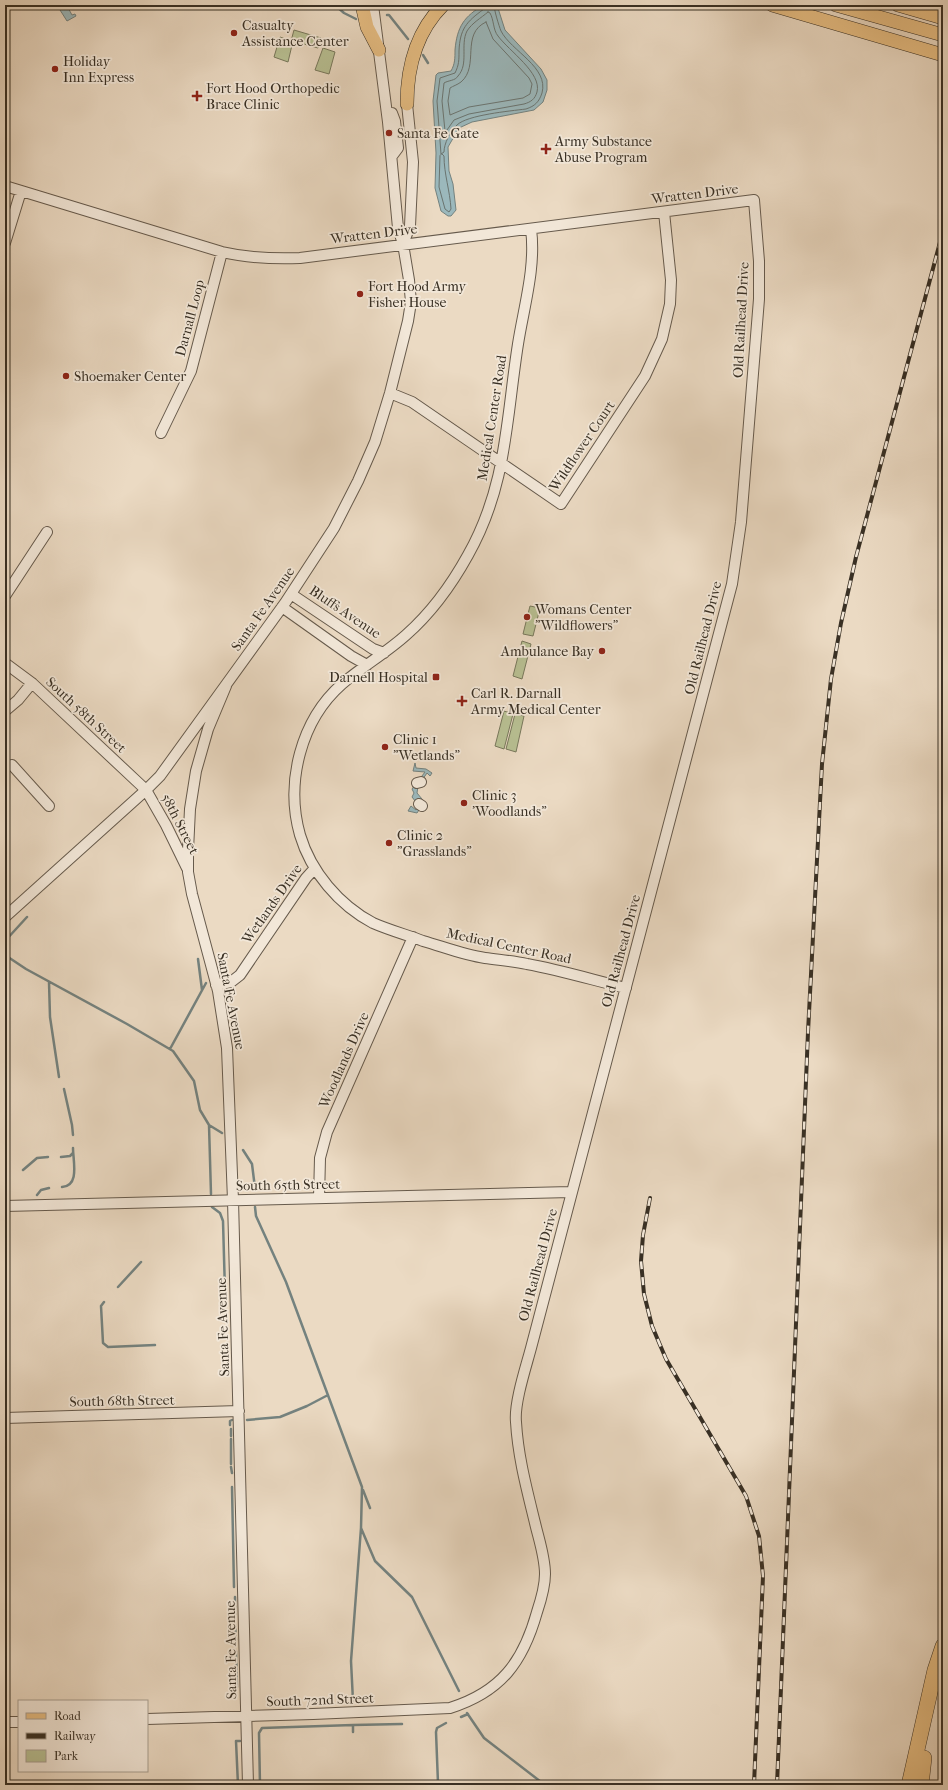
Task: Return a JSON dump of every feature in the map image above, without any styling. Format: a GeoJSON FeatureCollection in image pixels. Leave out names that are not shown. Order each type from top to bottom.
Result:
{"type":"FeatureCollection","features":[{"type":"Feature","properties":{"kind":"highway"},"geometry":{"type":"LineString","coordinates":[[909,1785],[935,1670],[943,1646]]}},
{"type":"Feature","properties":{"kind":"highway"},"geometry":{"type":"LineString","coordinates":[[921,1785],[943,1658]]}},
{"type":"Feature","properties":{"kind":"main road"},"geometry":{"type":"LineString","coordinates":[[362,5],[367,27],[379,50]]}},
{"type":"Feature","properties":{"kind":"main road"},"geometry":{"type":"LineString","coordinates":[[407,104],[410,63],[421,34],[443,5]]}},
{"type":"Feature","properties":{"kind":"main road"},"geometry":{"type":"LineString","coordinates":[[772,5],[943,55]]}},
{"type":"Feature","properties":{"kind":"main road"},"geometry":{"type":"LineString","coordinates":[[836,5],[943,35]]}},
{"type":"Feature","properties":{"kind":"main road"},"geometry":{"type":"LineString","coordinates":[[898,5],[943,18]]}},
{"type":"Feature","properties":{"kind":"street","name":"Santa Fe Avenue"},"geometry":{"type":"LineString","coordinates":[[5,917],[146,790],[171,762],[282,607],[330,534],[349,500],[375,442],[390,393],[410,311],[410,286],[403,244],[398,228],[392,156],[373,5]]}},
{"type":"Feature","properties":{"kind":"street"},"geometry":{"type":"LineString","coordinates":[[403,244],[410,226],[413,162],[407,104]]}},
{"type":"Feature","properties":{"kind":"street","name":"Wratten Drive"},"geometry":{"type":"LineString","coordinates":[[5,186],[222,252],[259,258],[285,258],[754,200]]}},
{"type":"Feature","properties":{"kind":"street"},"geometry":{"type":"LineString","coordinates":[[5,243],[21,191]]}},
{"type":"Feature","properties":{"kind":"street","name":"Old Railhead Drive"},"geometry":{"type":"LineString","coordinates":[[490,1690],[508,1674],[524,1650],[532,1632],[545,1575],[543,1554],[519,1453],[516,1420],[521,1387],[726,606],[736,562],[742,512],[759,298],[759,261],[754,200]]}},
{"type":"Feature","properties":{"kind":"street","name":"Wildflower Court"},"geometry":{"type":"LineString","coordinates":[[390,393],[412,402],[561,504],[633,396],[655,357],[666,323],[670,304],[671,275],[664,212]]}},
{"type":"Feature","properties":{"kind":"street","name":"Medical Center Road"},"geometry":{"type":"LineString","coordinates":[[531,228],[532,261],[516,354],[502,464],[489,510],[462,567],[443,594],[423,618],[405,636],[343,683],[323,704],[311,723],[299,758],[295,786],[296,814],[303,844],[315,868],[337,896],[362,916],[382,926],[471,955],[538,966],[626,988]]}},
{"type":"Feature","properties":{"kind":"street","name":"Darnall Loop"},"geometry":{"type":"LineString","coordinates":[[161,433],[190,372],[222,252]]}},
{"type":"Feature","properties":{"kind":"street"},"geometry":{"type":"LineString","coordinates":[[5,596],[47,532]]}},
{"type":"Feature","properties":{"kind":"street","name":"Bluffs Avenue"},"geometry":{"type":"LineString","coordinates":[[291,594],[373,649],[384,653]]}},
{"type":"Feature","properties":{"kind":"street"},"geometry":{"type":"LineString","coordinates":[[282,607],[351,656],[367,665]]}},
{"type":"Feature","properties":{"kind":"street","name":"South 58th Street"},"geometry":{"type":"LineString","coordinates":[[5,663],[32,683],[146,790]]}},
{"type":"Feature","properties":{"kind":"street"},"geometry":{"type":"LineString","coordinates":[[5,711],[18,700],[32,683]]}},
{"type":"Feature","properties":{"kind":"street"},"geometry":{"type":"LineString","coordinates":[[188,872],[189,828],[196,771],[208,729],[226,686]]}},
{"type":"Feature","properties":{"kind":"street"},"geometry":{"type":"LineString","coordinates":[[12,765],[49,806]]}},
{"type":"Feature","properties":{"kind":"street","name":"58th Street"},"geometry":{"type":"LineString","coordinates":[[146,790],[166,825],[188,872]]}},
{"type":"Feature","properties":{"kind":"street","name":"Wetlands Drive"},"geometry":{"type":"LineString","coordinates":[[216,985],[231,982],[240,975],[306,878],[315,868]]}},
{"type":"Feature","properties":{"kind":"street","name":"Santa Fe Avenue"},"geometry":{"type":"LineString","coordinates":[[188,872],[195,909],[216,985],[227,1048],[233,1200],[248,1785]]}},
{"type":"Feature","properties":{"kind":"street","name":"Woodlands Drive"},"geometry":{"type":"LineString","coordinates":[[319,1198],[320,1158],[327,1132],[413,937]]}},
{"type":"Feature","properties":{"kind":"street","name":"South 65th Street"},"geometry":{"type":"LineString","coordinates":[[5,1206],[572,1192]]}},
{"type":"Feature","properties":{"kind":"street","name":"South 68th Street"},"geometry":{"type":"LineString","coordinates":[[5,1418],[239,1411]]}},
{"type":"Feature","properties":{"kind":"street","name":"South 72nd Street"},"geometry":{"type":"LineString","coordinates":[[148,1719],[247,1717],[450,1708],[467,1703],[490,1690]]}},
{"type":"Feature","properties":{"kind":"street"},"geometry":{"type":"LineString","coordinates":[[5,1722],[18,1722]]}},
{"type":"Feature","properties":{"kind":"green space"},"geometry":{"type":"Polygon","coordinates":[[[294,30],[321,38],[318,48],[293,41],[288,62],[274,57],[280,37],[291,41],[294,30]]]}},
{"type":"Feature","properties":{"kind":"green space"},"geometry":{"type":"Polygon","coordinates":[[[323,48],[335,52],[329,74],[315,70],[323,48]]]}},
{"type":"Feature","properties":{"kind":"green space"},"geometry":{"type":"Polygon","coordinates":[[[530,606],[540,608],[533,636],[523,634],[530,606]]]}},
{"type":"Feature","properties":{"kind":"green space"},"geometry":{"type":"Polygon","coordinates":[[[522,641],[531,644],[522,679],[513,676],[522,641]]]}},
{"type":"Feature","properties":{"kind":"green space"},"geometry":{"type":"Polygon","coordinates":[[[504,711],[513,714],[504,749],[495,746],[504,711]]]}},
{"type":"Feature","properties":{"kind":"green space"},"geometry":{"type":"Polygon","coordinates":[[[515,714],[524,716],[516,752],[506,749],[515,714]]]}},
{"type":"Feature","properties":{"kind":"water"},"geometry":{"type":"Polygon","coordinates":[[[484,5],[497,5],[505,30],[541,69],[547,80],[547,90],[543,102],[534,110],[472,122],[459,128],[448,147],[449,171],[453,184],[456,210],[451,216],[448,216],[441,211],[435,188],[436,153],[433,101],[436,75],[438,73],[451,71],[454,63],[456,42],[463,23],[471,13],[484,5]]]}},
{"type":"Feature","properties":{"kind":"water"},"geometry":{"type":"Polygon","coordinates":[[[67,6],[72,15],[75,14],[76,16],[67,21],[60,10],[67,6]]]}},
{"type":"Feature","properties":{"kind":"water"},"geometry":{"type":"Polygon","coordinates":[[[415,763],[416,768],[426,769],[432,773],[430,776],[427,773],[418,786],[417,793],[422,799],[423,804],[417,813],[408,811],[411,806],[416,810],[419,806],[412,797],[414,793],[412,789],[425,772],[413,771],[415,763]]]}},
{"type":"Feature","properties":{"kind":"waterway"},"geometry":{"type":"LineString","coordinates":[[335,5],[344,13],[356,19]]}},
{"type":"Feature","properties":{"kind":"waterway"},"geometry":{"type":"LineString","coordinates":[[387,15],[389,15],[408,39]]}},
{"type":"Feature","properties":{"kind":"waterway"},"geometry":{"type":"LineString","coordinates":[[423,55],[428,63]]}},
{"type":"Feature","properties":{"kind":"waterway"},"geometry":{"type":"LineString","coordinates":[[5,941],[27,917]]}},
{"type":"Feature","properties":{"kind":"waterway"},"geometry":{"type":"LineString","coordinates":[[5,955],[26,969],[173,1051],[194,1081],[200,1110],[209,1125],[222,1133]]}},
{"type":"Feature","properties":{"kind":"waterway"},"geometry":{"type":"LineString","coordinates":[[198,959],[202,990]]}},
{"type":"Feature","properties":{"kind":"waterway"},"geometry":{"type":"LineString","coordinates":[[49,982],[50,1017],[59,1077]]}},
{"type":"Feature","properties":{"kind":"waterway"},"geometry":{"type":"LineString","coordinates":[[170,1049],[206,983]]}},
{"type":"Feature","properties":{"kind":"waterway"},"geometry":{"type":"LineString","coordinates":[[64,1089],[73,1135]]}},
{"type":"Feature","properties":{"kind":"waterway"},"geometry":{"type":"LineString","coordinates":[[209,1125],[211,1194]]}},
{"type":"Feature","properties":{"kind":"waterway"},"geometry":{"type":"LineString","coordinates":[[62,1187],[68,1186],[73,1178],[73,1148]]}},
{"type":"Feature","properties":{"kind":"waterway"},"geometry":{"type":"LineString","coordinates":[[243,1150],[252,1164],[255,1188]]}},
{"type":"Feature","properties":{"kind":"waterway"},"geometry":{"type":"LineString","coordinates":[[61,1157],[70,1156],[73,1153]]}},
{"type":"Feature","properties":{"kind":"waterway"},"geometry":{"type":"LineString","coordinates":[[23,1170],[37,1158],[48,1157]]}},
{"type":"Feature","properties":{"kind":"waterway"},"geometry":{"type":"LineString","coordinates":[[37,1195],[41,1190],[49,1188]]}},
{"type":"Feature","properties":{"kind":"waterway"},"geometry":{"type":"LineString","coordinates":[[212,1207],[220,1213],[223,1221],[225,1292]]}},
{"type":"Feature","properties":{"kind":"waterway"},"geometry":{"type":"LineString","coordinates":[[255,1207],[256,1216],[286,1282],[362,1487],[361,1528],[375,1561],[412,1597],[459,1691]]}},
{"type":"Feature","properties":{"kind":"waterway"},"geometry":{"type":"LineString","coordinates":[[118,1287],[141,1262]]}},
{"type":"Feature","properties":{"kind":"waterway"},"geometry":{"type":"LineString","coordinates":[[104,1302],[101,1306],[103,1343],[108,1347],[155,1345]]}},
{"type":"Feature","properties":{"kind":"waterway"},"geometry":{"type":"LineString","coordinates":[[247,1420],[280,1417],[307,1406],[328,1395]]}},
{"type":"Feature","properties":{"kind":"waterway"},"geometry":{"type":"LineString","coordinates":[[230,1425],[230,1421],[232,1420]]}},
{"type":"Feature","properties":{"kind":"waterway"},"geometry":{"type":"LineString","coordinates":[[231,1429],[231,1436]]}},
{"type":"Feature","properties":{"kind":"waterway"},"geometry":{"type":"LineString","coordinates":[[231,1439],[231,1464]]}},
{"type":"Feature","properties":{"kind":"waterway"},"geometry":{"type":"LineString","coordinates":[[231,1467],[232,1473]]}},
{"type":"Feature","properties":{"kind":"waterway"},"geometry":{"type":"LineString","coordinates":[[232,1487],[234,1587]]}},
{"type":"Feature","properties":{"kind":"waterway"},"geometry":{"type":"LineString","coordinates":[[363,1490],[370,1508]]}},
{"type":"Feature","properties":{"kind":"waterway"},"geometry":{"type":"LineString","coordinates":[[353,1701],[351,1661],[361,1528]]}},
{"type":"Feature","properties":{"kind":"waterway"},"geometry":{"type":"LineString","coordinates":[[235,1597],[235,1615]]}},
{"type":"Feature","properties":{"kind":"waterway"},"geometry":{"type":"LineString","coordinates":[[235,1625],[236,1640]]}},
{"type":"Feature","properties":{"kind":"waterway"},"geometry":{"type":"LineString","coordinates":[[236,1651],[237,1687]]}},
{"type":"Feature","properties":{"kind":"waterway"},"geometry":{"type":"LineString","coordinates":[[467,1713],[484,1738],[545,1785]]}},
{"type":"Feature","properties":{"kind":"waterway"},"geometry":{"type":"LineString","coordinates":[[461,1717],[468,1714]]}},
{"type":"Feature","properties":{"kind":"waterway"},"geometry":{"type":"LineString","coordinates":[[438,1783],[436,1732],[437,1728],[446,1723]]}},
{"type":"Feature","properties":{"kind":"waterway"},"geometry":{"type":"LineString","coordinates":[[353,1725],[402,1724]]}},
{"type":"Feature","properties":{"kind":"waterway"},"geometry":{"type":"LineString","coordinates":[[260,1785],[259,1733],[262,1728],[353,1725],[353,1732]]}},
{"type":"Feature","properties":{"kind":"waterway"},"geometry":{"type":"LineString","coordinates":[[238,1785],[236,1741],[240,1741]]}},
{"type":"Feature","properties":{"kind":"railway"},"geometry":{"type":"LineString","coordinates":[[777,1785],[808,1032],[822,764],[831,679],[841,623],[856,557],[943,231]]}},
{"type":"Feature","properties":{"kind":"railway"},"geometry":{"type":"LineString","coordinates":[[650,1198],[643,1235],[641,1261],[644,1294],[652,1326],[666,1359],[746,1496],[759,1536],[763,1576],[754,1785]]}},
{"type":"Feature","properties":{"kind":"place","name":"Casualty Assistance Center"},"geometry":{"type":"Point","coordinates":[234,33]}},
{"type":"Feature","properties":{"kind":"place","name":"Holiday Inn Express"},"geometry":{"type":"Point","coordinates":[55,69]}},
{"type":"Feature","properties":{"kind":"place","name":"Fort Hood Orthopedic Brace Clinic"},"geometry":{"type":"Point","coordinates":[197,96]}},
{"type":"Feature","properties":{"kind":"place","name":"Santa Fe Gate"},"geometry":{"type":"Point","coordinates":[389,133]}},
{"type":"Feature","properties":{"kind":"place","name":"Army Substance Abuse Program"},"geometry":{"type":"Point","coordinates":[546,149]}},
{"type":"Feature","properties":{"kind":"place","name":"Fort Hood Army Fisher House"},"geometry":{"type":"Point","coordinates":[360,294]}},
{"type":"Feature","properties":{"kind":"place","name":"Shoemaker Center"},"geometry":{"type":"Point","coordinates":[66,376]}},
{"type":"Feature","properties":{"kind":"place","name":"Womans Center \"Wildflowers\""},"geometry":{"type":"Point","coordinates":[527,617]}},
{"type":"Feature","properties":{"kind":"place","name":"Ambulance Bay"},"geometry":{"type":"Point","coordinates":[602,651]}},
{"type":"Feature","properties":{"kind":"place","name":"Darnell Hospital"},"geometry":{"type":"Point","coordinates":[436,677]}},
{"type":"Feature","properties":{"kind":"place","name":"Carl R. Darnall Army Medical Center"},"geometry":{"type":"Point","coordinates":[462,701]}},
{"type":"Feature","properties":{"kind":"place","name":"Clinic 1 \"Wetlands\""},"geometry":{"type":"Point","coordinates":[385,747]}},
{"type":"Feature","properties":{"kind":"place","name":"Clinic 3 'Woodlands\""},"geometry":{"type":"Point","coordinates":[464,803]}},
{"type":"Feature","properties":{"kind":"place","name":"Clinic 2 \"Grasslands\""},"geometry":{"type":"Point","coordinates":[389,843]}}]}
